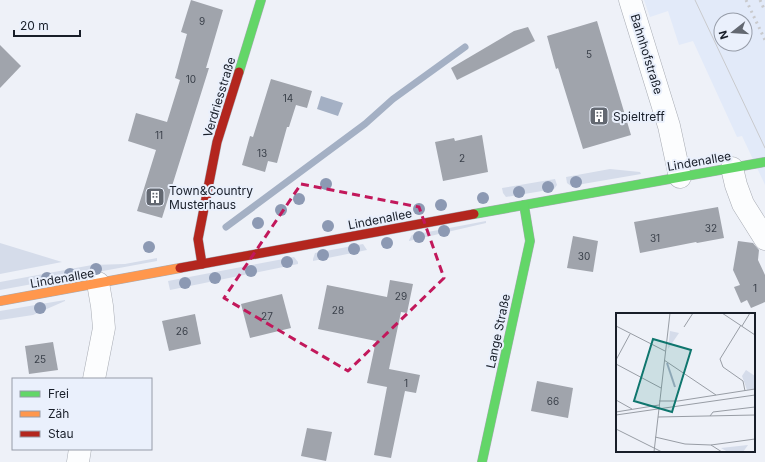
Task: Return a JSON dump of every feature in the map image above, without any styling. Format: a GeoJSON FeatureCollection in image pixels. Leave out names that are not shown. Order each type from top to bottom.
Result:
{"type":"FeatureCollection","features":[{"type":"Feature","properties":{"kind":"street","name":"Verdriesstraße"},"geometry":{"type":"LineString","coordinates":[[202,264],[198,239],[217,142],[261,0]]}},
{"type":"Feature","properties":{"kind":"street","name":"Bahnhofstraße"},"geometry":{"type":"LineString","coordinates":[[630,0],[669,126],[680,177]]}},
{"type":"Feature","properties":{"kind":"street","name":"Lindenallee"},"geometry":{"type":"LineString","coordinates":[[0,301],[765,162]]}},
{"type":"Feature","properties":{"kind":"street"},"geometry":{"type":"LineString","coordinates":[[732,168],[743,204],[765,239]]}},
{"type":"Feature","properties":{"kind":"street","name":"Lange Straße"},"geometry":{"type":"LineString","coordinates":[[482,462],[530,240],[524,205]]}},
{"type":"Feature","properties":{"kind":"street"},"geometry":{"type":"LineString","coordinates":[[94,378],[104,328],[98,283]]}},
{"type":"Feature","properties":{"kind":"street"},"geometry":{"type":"LineString","coordinates":[[78,462],[80,450]]}},
{"type":"Feature","properties":{"kind":"highlighted area"},"geometry":{"type":"Polygon","coordinates":[[[301,184],[419,207],[444,278],[348,371],[224,298],[301,184]]]}},
{"type":"Feature","properties":{"kind":"shaded area"},"geometry":{"type":"Polygon","coordinates":[[[644,0],[765,0],[765,185],[742,136],[737,137],[693,41],[679,45],[668,11],[650,17],[644,0]]]}},
{"type":"Feature","properties":{"kind":"shaded area"},"geometry":{"type":"Polygon","coordinates":[[[321,96],[343,103],[338,116],[317,109],[321,96]]]}},
{"type":"Feature","properties":{"kind":"shaded area"},"geometry":{"type":"Polygon","coordinates":[[[610,169],[640,172],[641,174],[571,186],[567,183],[566,177],[610,169]]]}},
{"type":"Feature","properties":{"kind":"shaded area"},"geometry":{"type":"Polygon","coordinates":[[[555,179],[557,185],[554,189],[506,197],[503,193],[502,188],[555,179]]]}},
{"type":"Feature","properties":{"kind":"shaded area"},"geometry":{"type":"Polygon","coordinates":[[[486,221],[486,223],[409,241],[412,235],[486,221]]]}},
{"type":"Feature","properties":{"kind":"shaded area"},"geometry":{"type":"Polygon","coordinates":[[[0,243],[62,262],[0,274],[0,243]]]}},
{"type":"Feature","properties":{"kind":"shaded area"},"geometry":{"type":"Polygon","coordinates":[[[363,244],[367,250],[313,261],[315,253],[363,244]]]}},
{"type":"Feature","properties":{"kind":"shaded area"},"geometry":{"type":"Polygon","coordinates":[[[294,257],[298,264],[170,290],[168,281],[294,257]]]}},
{"type":"Feature","properties":{"kind":"shaded area"},"geometry":{"type":"Polygon","coordinates":[[[157,258],[157,261],[0,290],[0,282],[92,265],[125,264],[157,258]]]}},
{"type":"Feature","properties":{"kind":"shaded area"},"geometry":{"type":"Polygon","coordinates":[[[65,300],[33,315],[0,320],[0,311],[65,300]]]}},
{"type":"Feature","properties":{"kind":"building"},"geometry":{"type":"Polygon","coordinates":[[[191,0],[223,10],[206,68],[209,68],[162,218],[137,211],[156,150],[128,141],[136,113],[167,122],[180,80],[175,78],[187,34],[181,32],[191,0]]]}},
{"type":"Feature","properties":{"kind":"building"},"geometry":{"type":"Polygon","coordinates":[[[597,21],[631,135],[583,149],[558,68],[556,69],[547,36],[597,21]]]}},
{"type":"Feature","properties":{"kind":"building"},"geometry":{"type":"Polygon","coordinates":[[[528,27],[535,41],[457,80],[451,68],[514,31],[528,27]]]}},
{"type":"Feature","properties":{"kind":"building"},"geometry":{"type":"Polygon","coordinates":[[[0,45],[21,66],[0,88],[0,45]]]}},
{"type":"Feature","properties":{"kind":"building"},"geometry":{"type":"Polygon","coordinates":[[[271,79],[312,91],[307,108],[296,105],[289,127],[287,127],[277,163],[268,161],[265,172],[242,165],[250,136],[253,137],[271,79]]]}},
{"type":"Feature","properties":{"kind":"building"},"geometry":{"type":"Polygon","coordinates":[[[482,135],[488,172],[443,181],[435,142],[454,138],[455,141],[482,135]]]}},
{"type":"Feature","properties":{"kind":"building"},"geometry":{"type":"Polygon","coordinates":[[[718,207],[724,238],[640,253],[634,222],[718,207]]]}},
{"type":"Feature","properties":{"kind":"building"},"geometry":{"type":"Polygon","coordinates":[[[573,236],[598,241],[593,272],[567,268],[573,236]]]}},
{"type":"Feature","properties":{"kind":"building"},"geometry":{"type":"Polygon","coordinates":[[[738,241],[753,243],[759,250],[758,260],[765,275],[765,302],[751,308],[747,300],[741,303],[734,287],[740,285],[733,270],[738,241]]]}},
{"type":"Feature","properties":{"kind":"building"},"geometry":{"type":"Polygon","coordinates":[[[390,280],[413,284],[407,313],[401,312],[389,369],[420,375],[416,393],[405,391],[391,458],[374,455],[387,387],[367,383],[376,341],[318,329],[327,285],[387,297],[390,280]]]}},
{"type":"Feature","properties":{"kind":"building"},"geometry":{"type":"Polygon","coordinates":[[[282,294],[291,328],[250,338],[241,304],[282,294]]]}},
{"type":"Feature","properties":{"kind":"building"},"geometry":{"type":"Polygon","coordinates":[[[195,314],[201,344],[169,351],[162,321],[195,314]]]}},
{"type":"Feature","properties":{"kind":"building"},"geometry":{"type":"Polygon","coordinates":[[[53,342],[58,370],[29,374],[25,346],[53,342]]]}},
{"type":"Feature","properties":{"kind":"building"},"geometry":{"type":"Polygon","coordinates":[[[537,381],[573,388],[568,418],[531,411],[537,381]]]}},
{"type":"Feature","properties":{"kind":"building"},"geometry":{"type":"Polygon","coordinates":[[[307,428],[332,432],[326,461],[301,456],[307,428]]]}},
{"type":"Feature","properties":{"kind":"waterway"},"geometry":{"type":"LineString","coordinates":[[226,227],[365,124],[393,99],[465,47]]}},
{"type":"Feature","properties":{"kind":"tram line"},"geometry":{"type":"LineString","coordinates":[[695,0],[765,148]]}},
{"type":"Feature","properties":{"kind":"railway"},"geometry":{"type":"LineString","coordinates":[[746,0],[765,40]]}},
{"type":"Feature","properties":{"kind":"railway"},"geometry":{"type":"LineString","coordinates":[[760,0],[765,11]]}},
{"type":"Feature","properties":{"kind":"traffic: fast"},"geometry":{"type":"LineString","coordinates":[[239,72],[261,0]]}},
{"type":"Feature","properties":{"kind":"traffic: fast"},"geometry":{"type":"LineString","coordinates":[[474,214],[765,162]]}},
{"type":"Feature","properties":{"kind":"traffic: fast"},"geometry":{"type":"LineString","coordinates":[[482,462],[530,241],[524,205]]}},
{"type":"Feature","properties":{"kind":"traffic: slow"},"geometry":{"type":"LineString","coordinates":[[0,301],[180,268]]}},
{"type":"Feature","properties":{"kind":"traffic: jam"},"geometry":{"type":"LineString","coordinates":[[202,264],[198,239],[217,142],[239,72]]}},
{"type":"Feature","properties":{"kind":"traffic: jam"},"geometry":{"type":"LineString","coordinates":[[180,268],[474,214]]}},
{"type":"Feature","properties":{"kind":"place","name":"Spieltreff"},"geometry":{"type":"Point","coordinates":[599,116]}},
{"type":"Feature","properties":{"kind":"place","name":"Town&Country Musterhaus"},"geometry":{"type":"Point","coordinates":[155,197]}}]}
